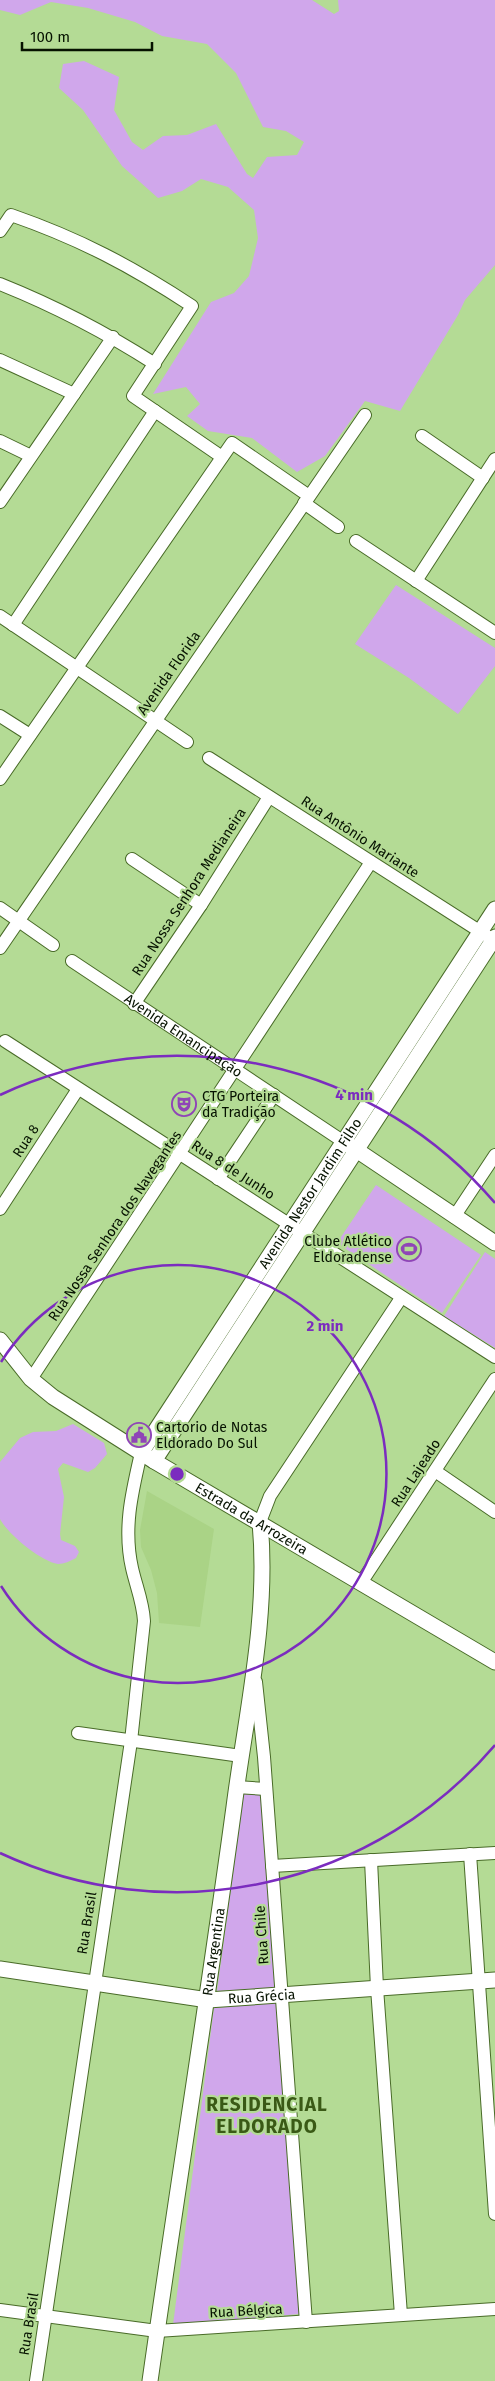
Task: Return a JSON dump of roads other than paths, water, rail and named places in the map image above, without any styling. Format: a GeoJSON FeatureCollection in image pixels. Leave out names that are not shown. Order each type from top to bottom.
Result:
{"type":"FeatureCollection","features":[{"type":"Feature","properties":{"kind":"main road","name":"Avenida Nestor Jardim Filho"},"geometry":{"type":"LineString","coordinates":[[154,1461],[296,1229],[350,1146],[418,1028],[495,909]]}},
{"type":"Feature","properties":{"kind":"main road","name":"Avenida Nestor Jardim Filho"},"geometry":{"type":"LineString","coordinates":[[350,1146],[431,1036],[494,940]]}},
{"type":"Feature","properties":{"kind":"main road"},"geometry":{"type":"LineString","coordinates":[[418,1028],[431,1036]]}},
{"type":"Feature","properties":{"kind":"main road","name":"Avenida Emancipação"},"geometry":{"type":"LineString","coordinates":[[350,1146],[495,1243]]}},
{"type":"Feature","properties":{"kind":"main road","name":"Avenida Nestor Jardim Filho"},"geometry":{"type":"LineString","coordinates":[[141,1453],[296,1229]]}},
{"type":"Feature","properties":{"kind":"main road","name":"Estrada da Arrozeira"},"geometry":{"type":"LineString","coordinates":[[0,1340],[31,1380],[53,1397],[154,1461],[495,1662]]}},
{"type":"Feature","properties":{"kind":"main road","name":"Rua Argentina"},"geometry":{"type":"LineString","coordinates":[[150,2381],[208,2000],[254,1666],[262,1576],[260,1522]]}},
{"type":"Feature","properties":{"kind":"main road","name":"Rua Grécia"},"geometry":{"type":"LineString","coordinates":[[0,1969],[208,2000],[495,1980]]}},
{"type":"Feature","properties":{"kind":"street"},"geometry":{"type":"LineString","coordinates":[[0,231],[11,214],[91,246],[142,274],[192,306],[133,396],[222,457]]}},
{"type":"Feature","properties":{"kind":"street"},"geometry":{"type":"LineString","coordinates":[[0,284],[52,305],[113,336],[155,364]]}},
{"type":"Feature","properties":{"kind":"street"},"geometry":{"type":"LineString","coordinates":[[0,502],[113,336]]}},
{"type":"Feature","properties":{"kind":"street"},"geometry":{"type":"LineString","coordinates":[[0,360],[74,394]]}},
{"type":"Feature","properties":{"kind":"street"},"geometry":{"type":"LineString","coordinates":[[13,625],[155,411]]}},
{"type":"Feature","properties":{"kind":"street","name":"Avenida Florida"},"geometry":{"type":"LineString","coordinates":[[0,948],[365,415]]}},
{"type":"Feature","properties":{"kind":"street"},"geometry":{"type":"LineString","coordinates":[[422,436],[483,478]]}},
{"type":"Feature","properties":{"kind":"street"},"geometry":{"type":"LineString","coordinates":[[0,441],[31,456]]}},
{"type":"Feature","properties":{"kind":"street"},"geometry":{"type":"LineString","coordinates":[[0,779],[232,444],[307,500],[338,527]]}},
{"type":"Feature","properties":{"kind":"street"},"geometry":{"type":"LineString","coordinates":[[416,581],[495,460]]}},
{"type":"Feature","properties":{"kind":"street"},"geometry":{"type":"LineString","coordinates":[[356,541],[495,633]]}},
{"type":"Feature","properties":{"kind":"street"},"geometry":{"type":"LineString","coordinates":[[0,616],[187,742]]}},
{"type":"Feature","properties":{"kind":"street"},"geometry":{"type":"LineString","coordinates":[[0,716],[30,735]]}},
{"type":"Feature","properties":{"kind":"street","name":"Rua Antônio Mariante"},"geometry":{"type":"LineString","coordinates":[[209,758],[494,940]]}},
{"type":"Feature","properties":{"kind":"street","name":"Rua Nossa Senhora Medianeira"},"geometry":{"type":"LineString","coordinates":[[134,1004],[201,905],[270,797]]}},
{"type":"Feature","properties":{"kind":"street"},"geometry":{"type":"LineString","coordinates":[[132,859],[201,905]]}},
{"type":"Feature","properties":{"kind":"street","name":"Rua Nossa Senhora dos Navegantes"},"geometry":{"type":"LineString","coordinates":[[31,1380],[371,862]]}},
{"type":"Feature","properties":{"kind":"street"},"geometry":{"type":"LineString","coordinates":[[0,908],[53,945]]}},
{"type":"Feature","properties":{"kind":"street","name":"Avenida Emancipação"},"geometry":{"type":"LineString","coordinates":[[72,961],[350,1146]]}},
{"type":"Feature","properties":{"kind":"street","name":"Rua 8 de Junho"},"geometry":{"type":"LineString","coordinates":[[5,1041],[495,1357]]}},
{"type":"Feature","properties":{"kind":"street","name":"Rua 8"},"geometry":{"type":"LineString","coordinates":[[0,1209],[78,1089]]}},
{"type":"Feature","properties":{"kind":"street"},"geometry":{"type":"LineString","coordinates":[[218,1179],[274,1095]]}},
{"type":"Feature","properties":{"kind":"street"},"geometry":{"type":"LineString","coordinates":[[454,1217],[495,1155]]}},
{"type":"Feature","properties":{"kind":"street"},"geometry":{"type":"LineString","coordinates":[[260,1522],[270,1496],[401,1298]]}},
{"type":"Feature","properties":{"kind":"street","name":"Rua Lajeado"},"geometry":{"type":"LineString","coordinates":[[361,1583],[495,1379]]}},
{"type":"Feature","properties":{"kind":"street","name":"Rua Brasil"},"geometry":{"type":"LineString","coordinates":[[36,2381],[130,1741],[144,1621],[143,1606],[132,1568],[127,1539],[128,1510],[141,1453]]}},
{"type":"Feature","properties":{"kind":"street"},"geometry":{"type":"LineString","coordinates":[[136,1471],[154,1461]]}},
{"type":"Feature","properties":{"kind":"street"},"geometry":{"type":"LineString","coordinates":[[435,1471],[495,1512]]}},
{"type":"Feature","properties":{"kind":"street","name":"Rua Chile"},"geometry":{"type":"LineString","coordinates":[[254,1666],[266,1789],[306,2322]]}},
{"type":"Feature","properties":{"kind":"street"},"geometry":{"type":"LineString","coordinates":[[78,1733],[241,1756]]}},
{"type":"Feature","properties":{"kind":"street"},"geometry":{"type":"LineString","coordinates":[[236,1787],[266,1789]]}},
{"type":"Feature","properties":{"kind":"street"},"geometry":{"type":"LineString","coordinates":[[272,1866],[495,1853]]}},
{"type":"Feature","properties":{"kind":"street"},"geometry":{"type":"LineString","coordinates":[[470,1854],[495,2214]]}},
{"type":"Feature","properties":{"kind":"street"},"geometry":{"type":"LineString","coordinates":[[371,1860],[377,1988],[401,2316]]}},
{"type":"Feature","properties":{"kind":"street","name":"Rua Bélgica"},"geometry":{"type":"LineString","coordinates":[[0,2310],[157,2331],[495,2309]]}},
{"type":"Feature","properties":{"kind":"place","name":"CTG Porteira da Tradição"},"geometry":{"type":"Point","coordinates":[184,1104]}},
{"type":"Feature","properties":{"kind":"place","name":"Clube Atlético Eldoradense"},"geometry":{"type":"Point","coordinates":[409,1249]}},
{"type":"Feature","properties":{"kind":"place","name":"Cartorio de Notas Eldorado Do Sul"},"geometry":{"type":"Point","coordinates":[139,1435]}},
{"type":"Feature","properties":{"kind":"district","name":"RESIDENCIAL ELDORADO"},"geometry":{"type":"Point","coordinates":[267,2115]}}]}
